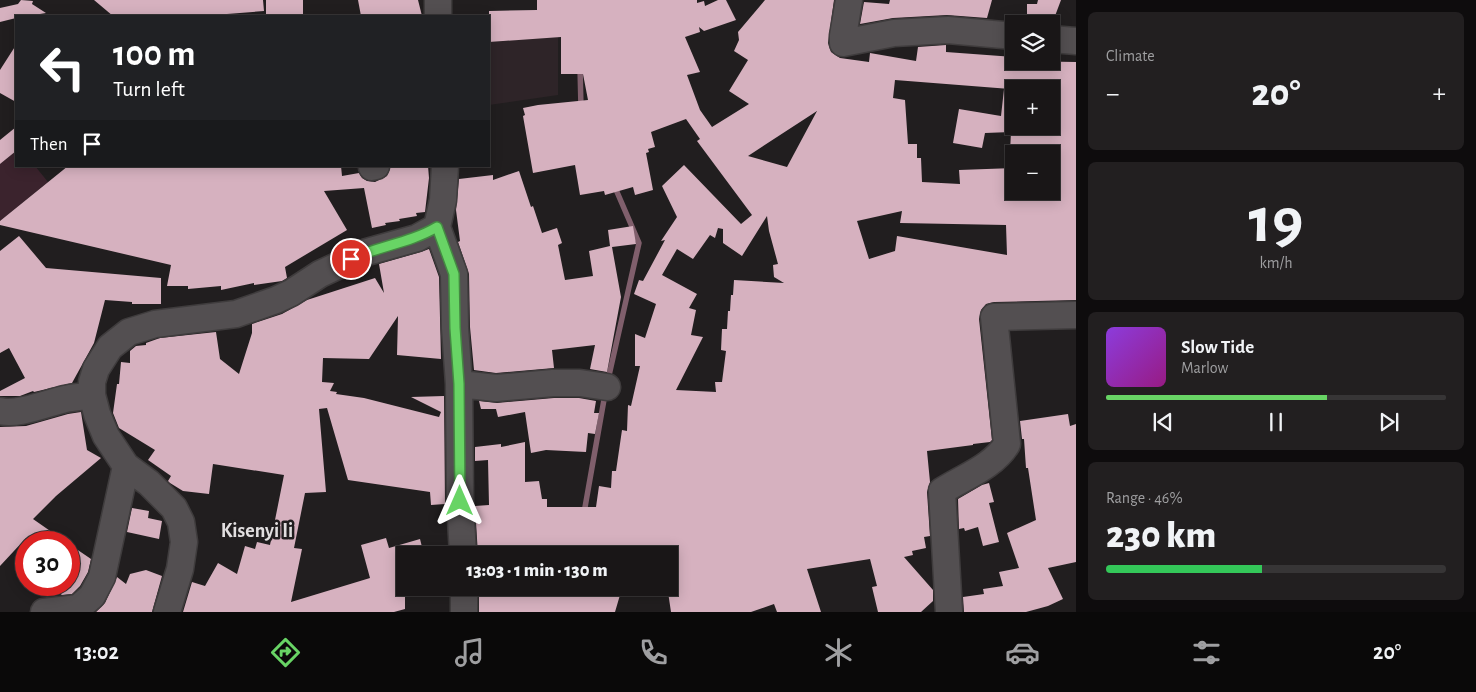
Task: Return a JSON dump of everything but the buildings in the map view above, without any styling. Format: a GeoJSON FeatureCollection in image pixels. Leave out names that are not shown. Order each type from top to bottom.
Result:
{"type":"FeatureCollection","features":[{"type":"Feature","properties":{"kind":"street"},"geometry":{"type":"LineString","coordinates":[[438,0],[438,15]]}},
{"type":"Feature","properties":{"kind":"street"},"geometry":{"type":"LineString","coordinates":[[849,0],[843,36],[844,43],[894,33],[948,30],[1005,35]]}},
{"type":"Feature","properties":{"kind":"street"},"geometry":{"type":"LineString","coordinates":[[1060,40],[1076,41]]}},
{"type":"Feature","properties":{"kind":"street"},"geometry":{"type":"LineString","coordinates":[[445,167],[437,227],[454,274],[463,546]]}},
{"type":"Feature","properties":{"kind":"street"},"geometry":{"type":"LineString","coordinates":[[167,612],[180,569],[184,542],[181,522],[174,508],[148,483],[126,466],[106,436],[97,414],[92,396],[92,382],[96,369],[110,347],[129,332],[155,324],[236,314],[291,293],[320,274],[366,252],[417,238],[437,227]]}},
{"type":"Feature","properties":{"kind":"street"},"geometry":{"type":"LineString","coordinates":[[949,612],[942,491],[992,460],[1001,453],[1007,444],[994,317],[1076,316]]}},
{"type":"Feature","properties":{"kind":"street"},"geometry":{"type":"LineString","coordinates":[[459,384],[496,388],[553,383],[607,387]]}},
{"type":"Feature","properties":{"kind":"street"},"geometry":{"type":"LineString","coordinates":[[0,411],[6,412],[66,399],[92,396]]}},
{"type":"Feature","properties":{"kind":"street"},"geometry":{"type":"LineString","coordinates":[[44,612],[78,608],[92,596],[102,577],[126,466]]}},
{"type":"Feature","properties":{"kind":"street"},"geometry":{"type":"LineString","coordinates":[[464,596],[464,612]]}},
{"type":"Feature","properties":{"kind":"shaded area"},"geometry":{"type":"Polygon","coordinates":[[[558,37],[558,95],[490,105],[490,42],[558,37]]]}},
{"type":"Feature","properties":{"kind":"shaded area"},"geometry":{"type":"Polygon","coordinates":[[[15,152],[15,167],[36,167],[48,182],[0,221],[0,164],[15,152]]]}},
{"type":"Feature","properties":{"kind":"waterway"},"geometry":{"type":"LineString","coordinates":[[580,67],[581,108]]}},
{"type":"Feature","properties":{"kind":"waterway"},"geometry":{"type":"LineString","coordinates":[[608,380],[639,243],[614,185]]}},
{"type":"Feature","properties":{"kind":"waterway"},"geometry":{"type":"LineString","coordinates":[[584,513],[605,394]]}},
{"type":"Feature","properties":{"kind":"waterway"},"geometry":{"type":"LineString","coordinates":[[578,546],[579,542]]}},
{"type":"Feature","properties":{"kind":"waterway"},"geometry":{"type":"LineString","coordinates":[[567,612],[570,596]]}},
{"type":"Feature","properties":{"kind":"district","name":"Kisenyi Ii"},"geometry":{"type":"Point","coordinates":[257,530]}},
{"type":"Feature","properties":{"kind":"route"},"geometry":{"type":"LineString","coordinates":[[351,259],[366,252],[417,238],[437,227],[454,274],[459,384],[460,501]]}}]}
